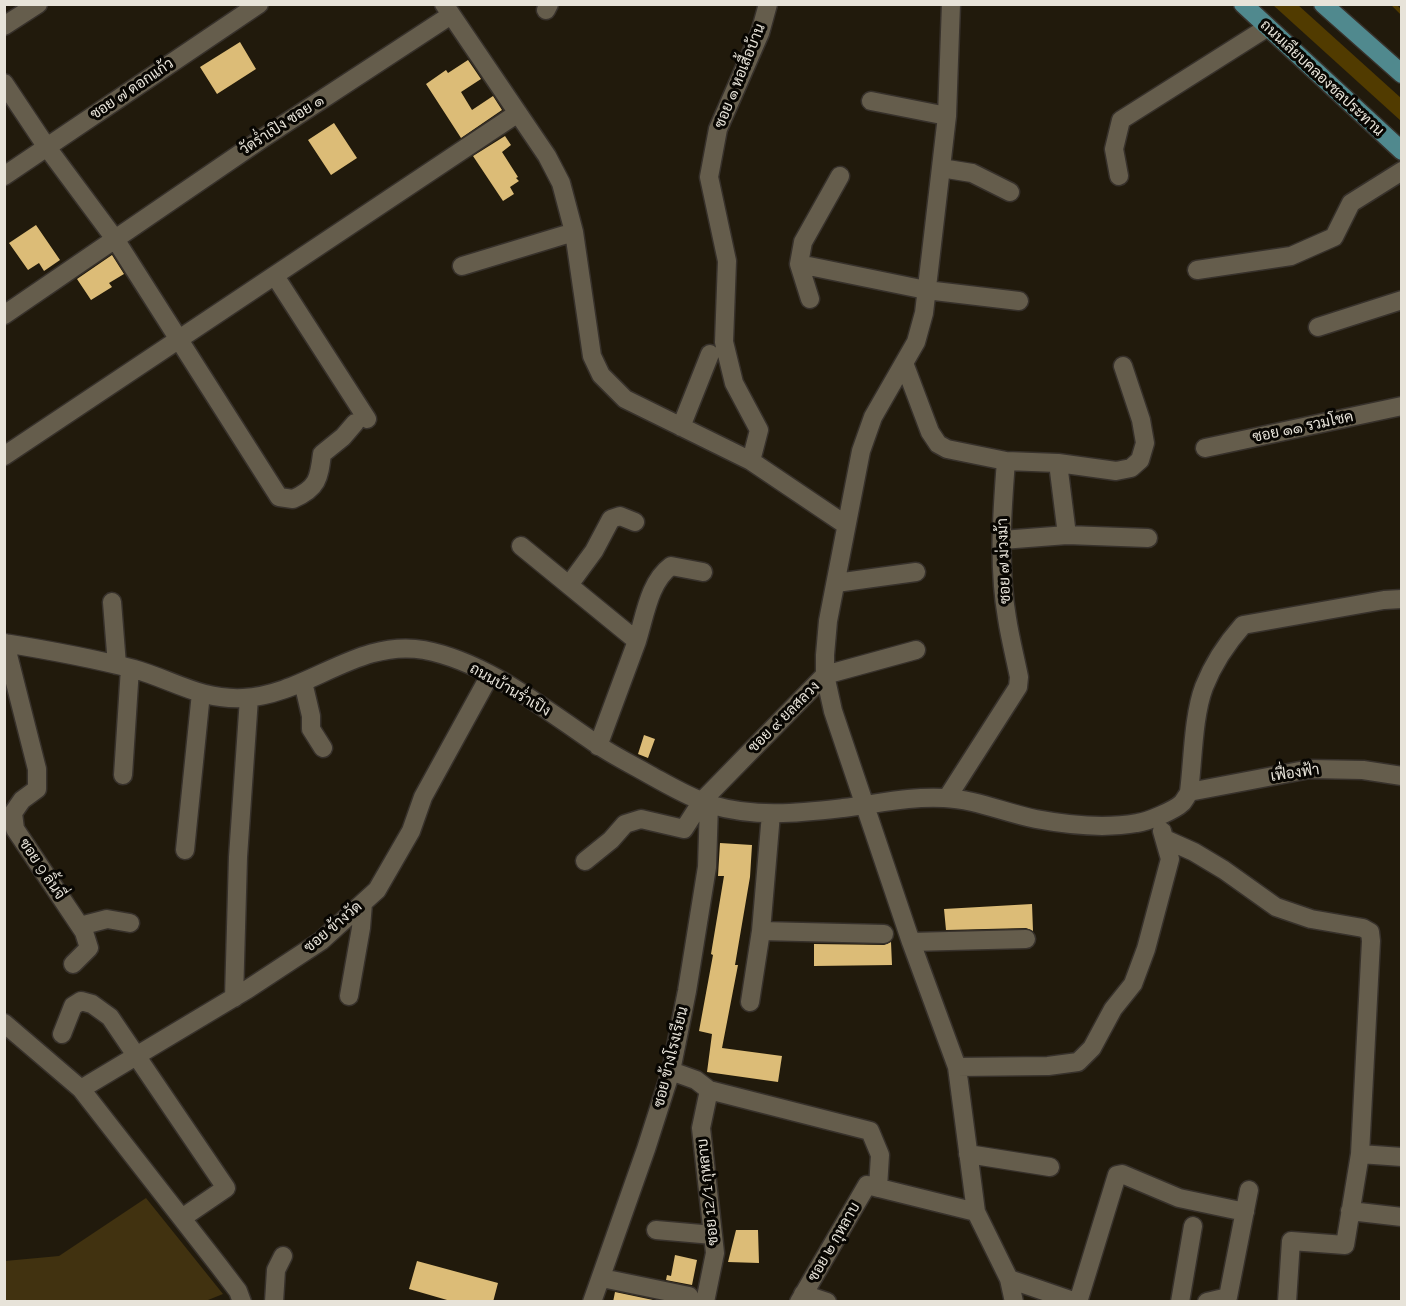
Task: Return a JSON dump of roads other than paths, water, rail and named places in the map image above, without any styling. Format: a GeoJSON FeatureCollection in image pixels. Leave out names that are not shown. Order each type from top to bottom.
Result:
{"type":"FeatureCollection","features":[{"type":"Feature","properties":{"kind":"main road","name":"ถนนเลียบคลองชลประทาน"},"geometry":{"type":"LineString","coordinates":[[1243,4],[1401,151]]}},
{"type":"Feature","properties":{"kind":"main road"},"geometry":{"type":"LineString","coordinates":[[1323,4],[1401,74]]}},
{"type":"Feature","properties":{"kind":"street"},"geometry":{"type":"LineString","coordinates":[[4,26],[38,4]]}},
{"type":"Feature","properties":{"kind":"street","name":"ซอย ๗ ดอกแก้ว"},"geometry":{"type":"LineString","coordinates":[[4,176],[259,4]]}},
{"type":"Feature","properties":{"kind":"street","name":"ซอย ๑ หอเสื้อบ้าน"},"geometry":{"type":"LineString","coordinates":[[751,461],[759,430],[734,383],[724,342],[727,261],[709,177],[718,129],[760,33],[768,4]]}},
{"type":"Feature","properties":{"kind":"street"},"geometry":{"type":"LineString","coordinates":[[951,4],[947,116],[924,313],[916,342],[873,417],[861,451],[828,621],[825,675],[833,711],[911,942],[957,1067],[976,1212],[1009,1279],[1014,1302]]}},
{"type":"Feature","properties":{"kind":"street"},"geometry":{"type":"LineString","coordinates":[[448,10],[547,156],[561,183],[574,232],[592,356],[601,375],[625,399],[751,461],[846,525]]}},
{"type":"Feature","properties":{"kind":"street","name":"วัดร่ำเปิง ซอย ๑"},"geometry":{"type":"LineString","coordinates":[[4,315],[448,10]]}},
{"type":"Feature","properties":{"kind":"street"},"geometry":{"type":"LineString","coordinates":[[1119,176],[1114,149],[1121,120],[1268,27]]}},
{"type":"Feature","properties":{"kind":"street"},"geometry":{"type":"LineString","coordinates":[[4,83],[46,146],[115,239],[279,497],[293,499],[315,484],[321,471],[322,454],[361,421],[275,276]]}},
{"type":"Feature","properties":{"kind":"street"},"geometry":{"type":"LineString","coordinates":[[871,101],[947,116]]}},
{"type":"Feature","properties":{"kind":"street"},"geometry":{"type":"LineString","coordinates":[[4,456],[518,113]]}},
{"type":"Feature","properties":{"kind":"street"},"geometry":{"type":"LineString","coordinates":[[941,168],[972,173],[1010,192]]}},
{"type":"Feature","properties":{"kind":"street"},"geometry":{"type":"LineString","coordinates":[[1197,270],[1291,256],[1334,237],[1352,203],[1401,171]]}},
{"type":"Feature","properties":{"kind":"street"},"geometry":{"type":"LineString","coordinates":[[810,299],[799,264],[803,242],[840,176]]}},
{"type":"Feature","properties":{"kind":"street"},"geometry":{"type":"LineString","coordinates":[[462,266],[574,232]]}},
{"type":"Feature","properties":{"kind":"street"},"geometry":{"type":"LineString","coordinates":[[799,264],[926,290],[1019,301]]}},
{"type":"Feature","properties":{"kind":"street"},"geometry":{"type":"LineString","coordinates":[[1318,327],[1401,300]]}},
{"type":"Feature","properties":{"kind":"street"},"geometry":{"type":"LineString","coordinates":[[681,427],[710,354]]}},
{"type":"Feature","properties":{"kind":"street"},"geometry":{"type":"LineString","coordinates":[[904,363],[930,432],[938,444],[947,449],[1006,461],[1058,463],[1116,471],[1131,468],[1140,460],[1145,444],[1123,366]]}},
{"type":"Feature","properties":{"kind":"street","name":"ซอย ๑๑ รวมโชค"},"geometry":{"type":"LineString","coordinates":[[1205,448],[1401,406]]}},
{"type":"Feature","properties":{"kind":"street","name":"ซอย ๗ ม่วงม้า"},"geometry":{"type":"LineString","coordinates":[[947,798],[1018,687],[1019,677],[1006,617],[1002,540],[1006,461]]}},
{"type":"Feature","properties":{"kind":"street"},"geometry":{"type":"LineString","coordinates":[[1058,463],[1068,535]]}},
{"type":"Feature","properties":{"kind":"street"},"geometry":{"type":"LineString","coordinates":[[569,585],[594,551],[611,519],[620,516],[635,522]]}},
{"type":"Feature","properties":{"kind":"street"},"geometry":{"type":"LineString","coordinates":[[1002,540],[1068,535],[1148,538]]}},
{"type":"Feature","properties":{"kind":"street"},"geometry":{"type":"LineString","coordinates":[[521,546],[637,641]]}},
{"type":"Feature","properties":{"kind":"street"},"geometry":{"type":"LineString","coordinates":[[598,746],[655,585],[671,566],[703,572]]}},
{"type":"Feature","properties":{"kind":"street"},"geometry":{"type":"LineString","coordinates":[[836,583],[916,572]]}},
{"type":"Feature","properties":{"kind":"street"},"geometry":{"type":"LineString","coordinates":[[1189,792],[1199,704],[1204,687],[1220,656],[1243,625],[1401,599]]}},
{"type":"Feature","properties":{"kind":"street"},"geometry":{"type":"LineString","coordinates":[[112,602],[123,667],[123,775]]}},
{"type":"Feature","properties":{"kind":"street","name":"ถนนบ้านร่ำเปิง"},"geometry":{"type":"LineString","coordinates":[[5,643],[72,654],[123,667],[223,699],[249,698],[303,682],[364,655],[384,650],[426,651],[490,675],[534,700],[598,746],[678,791],[739,811],[771,814],[844,808],[918,797],[947,798],[1002,809],[1035,819],[1093,826],[1139,823],[1183,802],[1189,792]]}},
{"type":"Feature","properties":{"kind":"street","name":"ซอย 9 ลิ้นจี่"},"geometry":{"type":"LineString","coordinates":[[5,643],[37,769],[37,789],[22,800],[13,813],[15,829],[80,926],[89,948],[74,964]]}},
{"type":"Feature","properties":{"kind":"street","name":"ซอย ๙ ยลสลวง"},"geometry":{"type":"LineString","coordinates":[[585,861],[612,840],[625,824],[641,819],[684,828],[825,675],[916,650]]}},
{"type":"Feature","properties":{"kind":"street","name":"ซอย ข้างวัด"},"geometry":{"type":"LineString","coordinates":[[81,1089],[234,998],[321,941],[377,890],[411,831],[423,797],[490,675]]}},
{"type":"Feature","properties":{"kind":"street"},"geometry":{"type":"LineString","coordinates":[[303,682],[312,716],[312,729],[324,747]]}},
{"type":"Feature","properties":{"kind":"street"},"geometry":{"type":"LineString","coordinates":[[185,850],[201,693]]}},
{"type":"Feature","properties":{"kind":"street"},"geometry":{"type":"LineString","coordinates":[[234,998],[238,857],[249,698]]}},
{"type":"Feature","properties":{"kind":"street","name":"เฟื่องฟ้า"},"geometry":{"type":"LineString","coordinates":[[1189,792],[1310,769],[1363,770],[1401,776]]}},
{"type":"Feature","properties":{"kind":"street","name":"ซอย ข้างโรงเรียน"},"geometry":{"type":"LineString","coordinates":[[593,1300],[671,1071],[687,991],[707,867],[706,802]]}},
{"type":"Feature","properties":{"kind":"street"},"geometry":{"type":"LineString","coordinates":[[750,1002],[761,930],[771,814]]}},
{"type":"Feature","properties":{"kind":"street"},"geometry":{"type":"LineString","coordinates":[[957,1067],[1048,1066],[1078,1062],[1092,1048],[1113,1009],[1133,984],[1146,949],[1170,859],[1158,815]]}},
{"type":"Feature","properties":{"kind":"street"},"geometry":{"type":"LineString","coordinates":[[1165,839],[1216,865],[1276,907],[1311,919],[1363,928],[1370,932],[1360,1154],[1345,1245],[1291,1241],[1287,1302]]}},
{"type":"Feature","properties":{"kind":"street"},"geometry":{"type":"LineString","coordinates":[[349,996],[362,928],[363,903]]}},
{"type":"Feature","properties":{"kind":"street"},"geometry":{"type":"LineString","coordinates":[[80,926],[107,919],[130,923]]}},
{"type":"Feature","properties":{"kind":"street"},"geometry":{"type":"LineString","coordinates":[[761,930],[884,934]]}},
{"type":"Feature","properties":{"kind":"street"},"geometry":{"type":"LineString","coordinates":[[911,942],[1026,939]]}},
{"type":"Feature","properties":{"kind":"street"},"geometry":{"type":"LineString","coordinates":[[62,1035],[73,1006],[77,1002],[85,1000],[110,1017],[226,1188],[182,1218]]}},
{"type":"Feature","properties":{"kind":"street"},"geometry":{"type":"LineString","coordinates":[[4,1023],[81,1089],[238,1291],[242,1302]]}},
{"type":"Feature","properties":{"kind":"street"},"geometry":{"type":"LineString","coordinates":[[671,1071],[696,1080],[709,1090],[870,1131],[880,1155],[878,1188],[976,1212]]}},
{"type":"Feature","properties":{"kind":"street","name":"ซอย 12/1 กุหลาบ"},"geometry":{"type":"LineString","coordinates":[[697,1299],[715,1253],[700,1128],[709,1090]]}},
{"type":"Feature","properties":{"kind":"street"},"geometry":{"type":"LineString","coordinates":[[968,1154],[1050,1167]]}},
{"type":"Feature","properties":{"kind":"street"},"geometry":{"type":"LineString","coordinates":[[1360,1154],[1401,1157]]}},
{"type":"Feature","properties":{"kind":"street"},"geometry":{"type":"LineString","coordinates":[[1009,1279],[1077,1302],[1117,1175],[1122,1174],[1179,1198],[1245,1212]]}},
{"type":"Feature","properties":{"kind":"street","name":"ซอย ๒ กุหลาบ"},"geometry":{"type":"LineString","coordinates":[[801,1298],[867,1185],[878,1188]]}},
{"type":"Feature","properties":{"kind":"street"},"geometry":{"type":"LineString","coordinates":[[1207,1302],[1228,1297],[1249,1191]]}},
{"type":"Feature","properties":{"kind":"street"},"geometry":{"type":"LineString","coordinates":[[1350,1211],[1401,1217]]}},
{"type":"Feature","properties":{"kind":"street"},"geometry":{"type":"LineString","coordinates":[[1180,1302],[1193,1226]]}},
{"type":"Feature","properties":{"kind":"street"},"geometry":{"type":"LineString","coordinates":[[656,1230],[713,1235]]}},
{"type":"Feature","properties":{"kind":"street"},"geometry":{"type":"LineString","coordinates":[[274,1302],[276,1270],[283,1256]]}},
{"type":"Feature","properties":{"kind":"street"},"geometry":{"type":"LineString","coordinates":[[602,1278],[697,1299]]}},
{"type":"Feature","properties":{"kind":"street"},"geometry":{"type":"LineString","coordinates":[[801,1298],[827,1302]]}},
{"type":"Feature","properties":{"kind":"waterway"},"geometry":{"type":"LineString","coordinates":[[1393,4],[1402,13]]}}]}
